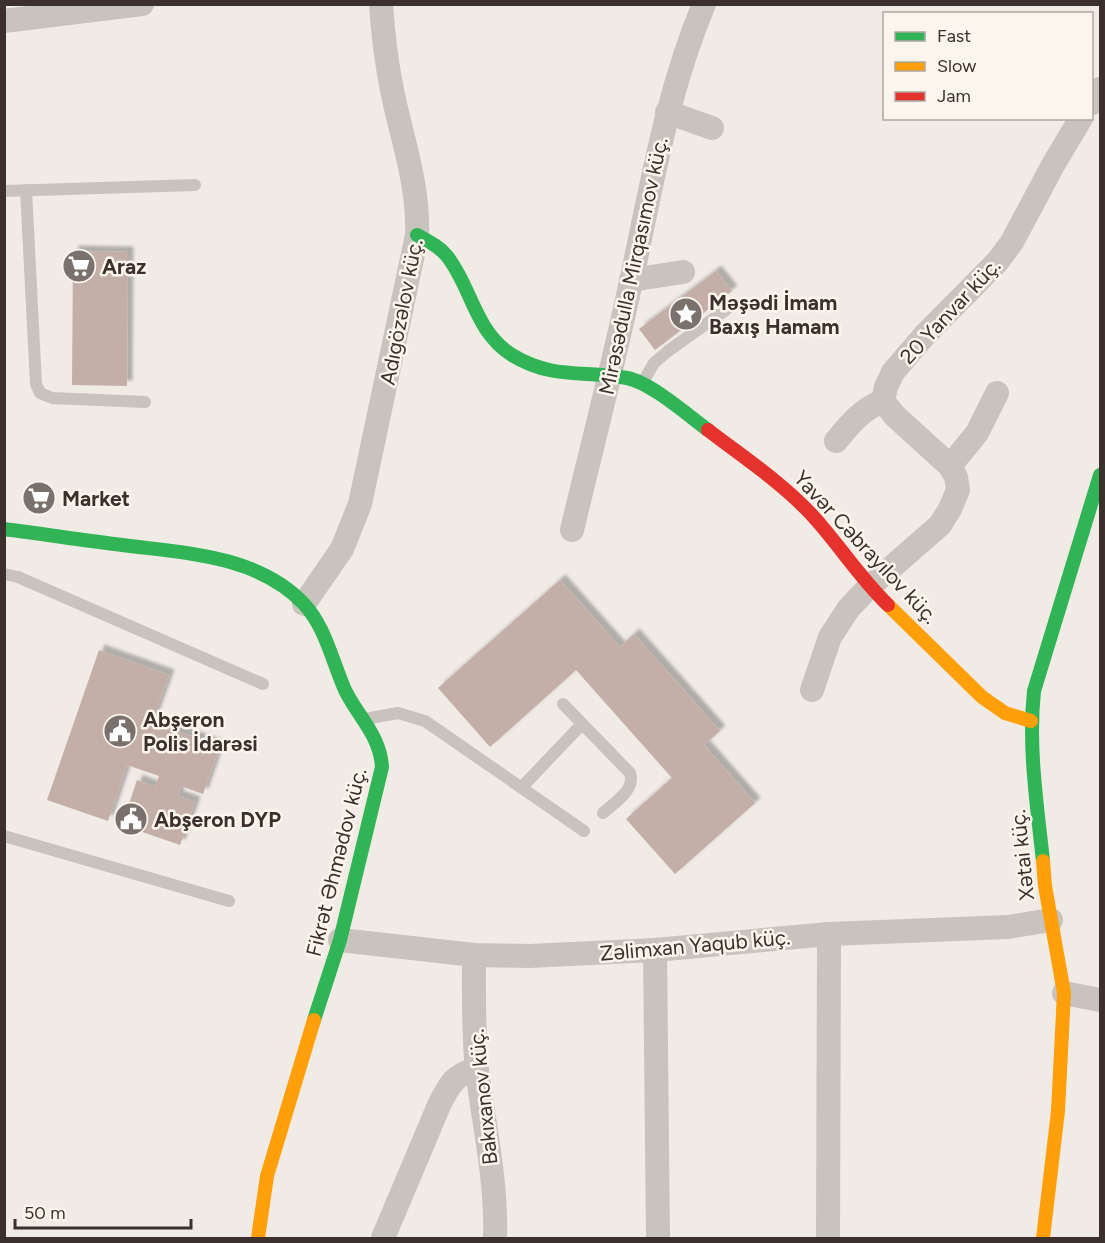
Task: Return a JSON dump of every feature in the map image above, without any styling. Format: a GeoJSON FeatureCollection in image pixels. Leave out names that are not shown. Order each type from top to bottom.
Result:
{"type":"FeatureCollection","features":[{"type":"Feature","properties":{"kind":"street"},"geometry":{"type":"LineString","coordinates":[[4,21],[142,4]]}},
{"type":"Feature","properties":{"kind":"street","name":"Adıgözəlov küç."},"geometry":{"type":"LineString","coordinates":[[304,604],[342,549],[360,504],[417,235],[418,215],[415,191],[393,94],[381,4]]}},
{"type":"Feature","properties":{"kind":"street","name":"Mirəsədulla Mirqasımov küç."},"geometry":{"type":"LineString","coordinates":[[572,530],[631,280],[667,112],[683,59],[704,4]]}},
{"type":"Feature","properties":{"kind":"street"},"geometry":{"type":"LineString","coordinates":[[667,112],[712,128]]}},
{"type":"Feature","properties":{"kind":"street","name":"20 Yanvar küç."},"geometry":{"type":"LineString","coordinates":[[883,401],[893,372],[924,336],[998,261],[1012,242],[1080,120]]}},
{"type":"Feature","properties":{"kind":"street","name":"Yavər Cəbrayılov küç."},"geometry":{"type":"LineString","coordinates":[[417,235],[434,243],[447,256],[483,327],[498,344],[512,355],[556,372],[609,375],[642,383],[685,413],[777,483],[811,514],[869,587],[982,697],[1005,713],[1031,721]]}},
{"type":"Feature","properties":{"kind":"street"},"geometry":{"type":"LineString","coordinates":[[631,280],[683,272]]}},
{"type":"Feature","properties":{"kind":"street"},"geometry":{"type":"LineString","coordinates":[[950,466],[977,433],[997,393]]}},
{"type":"Feature","properties":{"kind":"street"},"geometry":{"type":"LineString","coordinates":[[812,690],[830,638],[849,608],[869,587],[940,525],[958,490],[956,477],[950,466],[895,416],[883,401],[869,406],[858,415],[836,441]]}},
{"type":"Feature","properties":{"kind":"street","name":"Xətai küç."},"geometry":{"type":"LineString","coordinates":[[1044,1239],[1058,1111],[1064,993],[1043,863],[1032,756],[1031,721],[1034,691],[1041,664],[1101,475]]}},
{"type":"Feature","properties":{"kind":"street","name":"Fikrət Əhmədov küç."},"geometry":{"type":"LineString","coordinates":[[4,529],[185,553],[231,562],[274,580],[304,604],[317,622],[326,638],[347,695],[381,748],[382,766],[340,940],[302,1055],[267,1176],[258,1239]]}},
{"type":"Feature","properties":{"kind":"street","name":"Zəlimxan Yaqub küç."},"geometry":{"type":"LineString","coordinates":[[340,940],[474,955],[529,956],[655,950],[830,934],[1008,927],[1051,920]]}},
{"type":"Feature","properties":{"kind":"street"},"geometry":{"type":"LineString","coordinates":[[828,1239],[830,934]]}},
{"type":"Feature","properties":{"kind":"street"},"geometry":{"type":"LineString","coordinates":[[655,950],[658,1239]]}},
{"type":"Feature","properties":{"kind":"street","name":"Bakıxanov küç."},"geometry":{"type":"LineString","coordinates":[[474,955],[474,1026],[477,1068],[491,1173],[495,1239]]}},
{"type":"Feature","properties":{"kind":"street"},"geometry":{"type":"LineString","coordinates":[[1064,993],[1101,1000]]}},
{"type":"Feature","properties":{"kind":"street"},"geometry":{"type":"LineString","coordinates":[[383,1239],[451,1082],[461,1073],[477,1068]]}},
{"type":"Feature","properties":{"kind":"lane"},"geometry":{"type":"LineString","coordinates":[[4,191],[195,185]]}},
{"type":"Feature","properties":{"kind":"lane"},"geometry":{"type":"LineString","coordinates":[[26,190],[36,384],[40,393],[52,398],[146,402]]}},
{"type":"Feature","properties":{"kind":"lane"},"geometry":{"type":"LineString","coordinates":[[642,383],[654,363],[727,309]]}},
{"type":"Feature","properties":{"kind":"lane"},"geometry":{"type":"LineString","coordinates":[[4,574],[18,577],[263,684]]}},
{"type":"Feature","properties":{"kind":"lane"},"geometry":{"type":"LineString","coordinates":[[563,704],[630,773],[632,779],[629,788],[603,813]]}},
{"type":"Feature","properties":{"kind":"lane"},"geometry":{"type":"LineString","coordinates":[[363,719],[398,713],[425,721],[584,831]]}},
{"type":"Feature","properties":{"kind":"lane"},"geometry":{"type":"LineString","coordinates":[[522,787],[582,724]]}},
{"type":"Feature","properties":{"kind":"lane"},"geometry":{"type":"LineString","coordinates":[[4,836],[229,901]]}},
{"type":"Feature","properties":{"kind":"building"},"geometry":{"type":"Polygon","coordinates":[[[73,251],[128,252],[127,386],[72,385],[73,251]]]}},
{"type":"Feature","properties":{"kind":"building"},"geometry":{"type":"Polygon","coordinates":[[[716,271],[732,291],[655,350],[639,329],[716,271]]]}},
{"type":"Feature","properties":{"kind":"building"},"geometry":{"type":"Polygon","coordinates":[[[560,580],[620,647],[634,634],[720,731],[704,745],[755,803],[675,874],[626,819],[672,778],[576,670],[490,747],[438,688],[560,580]]]}},
{"type":"Feature","properties":{"kind":"building"},"geometry":{"type":"Polygon","coordinates":[[[99,650],[169,675],[152,722],[220,746],[203,794],[181,786],[178,796],[195,802],[180,845],[122,825],[137,780],[155,787],[159,776],[127,765],[108,821],[47,800],[99,650]]]}},
{"type":"Feature","properties":{"kind":"traffic: fast"},"geometry":{"type":"LineString","coordinates":[[417,235],[447,256],[482,322],[490,334],[512,355],[527,363],[555,371],[612,376],[636,381],[669,400],[708,430]]}},
{"type":"Feature","properties":{"kind":"traffic: fast"},"geometry":{"type":"LineString","coordinates":[[1043,861],[1033,755],[1034,691],[1100,475]]}},
{"type":"Feature","properties":{"kind":"traffic: fast"},"geometry":{"type":"LineString","coordinates":[[4,529],[219,559],[265,575],[286,588],[312,613],[323,634],[345,690],[373,736],[382,767],[340,940],[314,1020]]}},
{"type":"Feature","properties":{"kind":"traffic: slow"},"geometry":{"type":"LineString","coordinates":[[888,605],[982,697],[1005,713],[1031,721]]}},
{"type":"Feature","properties":{"kind":"traffic: slow"},"geometry":{"type":"LineString","coordinates":[[1043,861],[1045,886],[1064,993],[1058,1111],[1043,1238]]}},
{"type":"Feature","properties":{"kind":"traffic: slow"},"geometry":{"type":"LineString","coordinates":[[258,1238],[267,1176],[314,1020]]}},
{"type":"Feature","properties":{"kind":"traffic: jam"},"geometry":{"type":"LineString","coordinates":[[708,430],[799,502],[888,605]]}},
{"type":"Feature","properties":{"kind":"place","name":"Araz"},"geometry":{"type":"Point","coordinates":[79,266]}},
{"type":"Feature","properties":{"kind":"place","name":"Məşədi İmam Baxış Hamam"},"geometry":{"type":"Point","coordinates":[686,314]}},
{"type":"Feature","properties":{"kind":"place","name":"Market"},"geometry":{"type":"Point","coordinates":[39,498]}},
{"type":"Feature","properties":{"kind":"place","name":"Abşeron Polis İdarəsi"},"geometry":{"type":"Point","coordinates":[120,731]}},
{"type":"Feature","properties":{"kind":"place","name":"Abşeron DYP"},"geometry":{"type":"Point","coordinates":[131,819]}}]}
